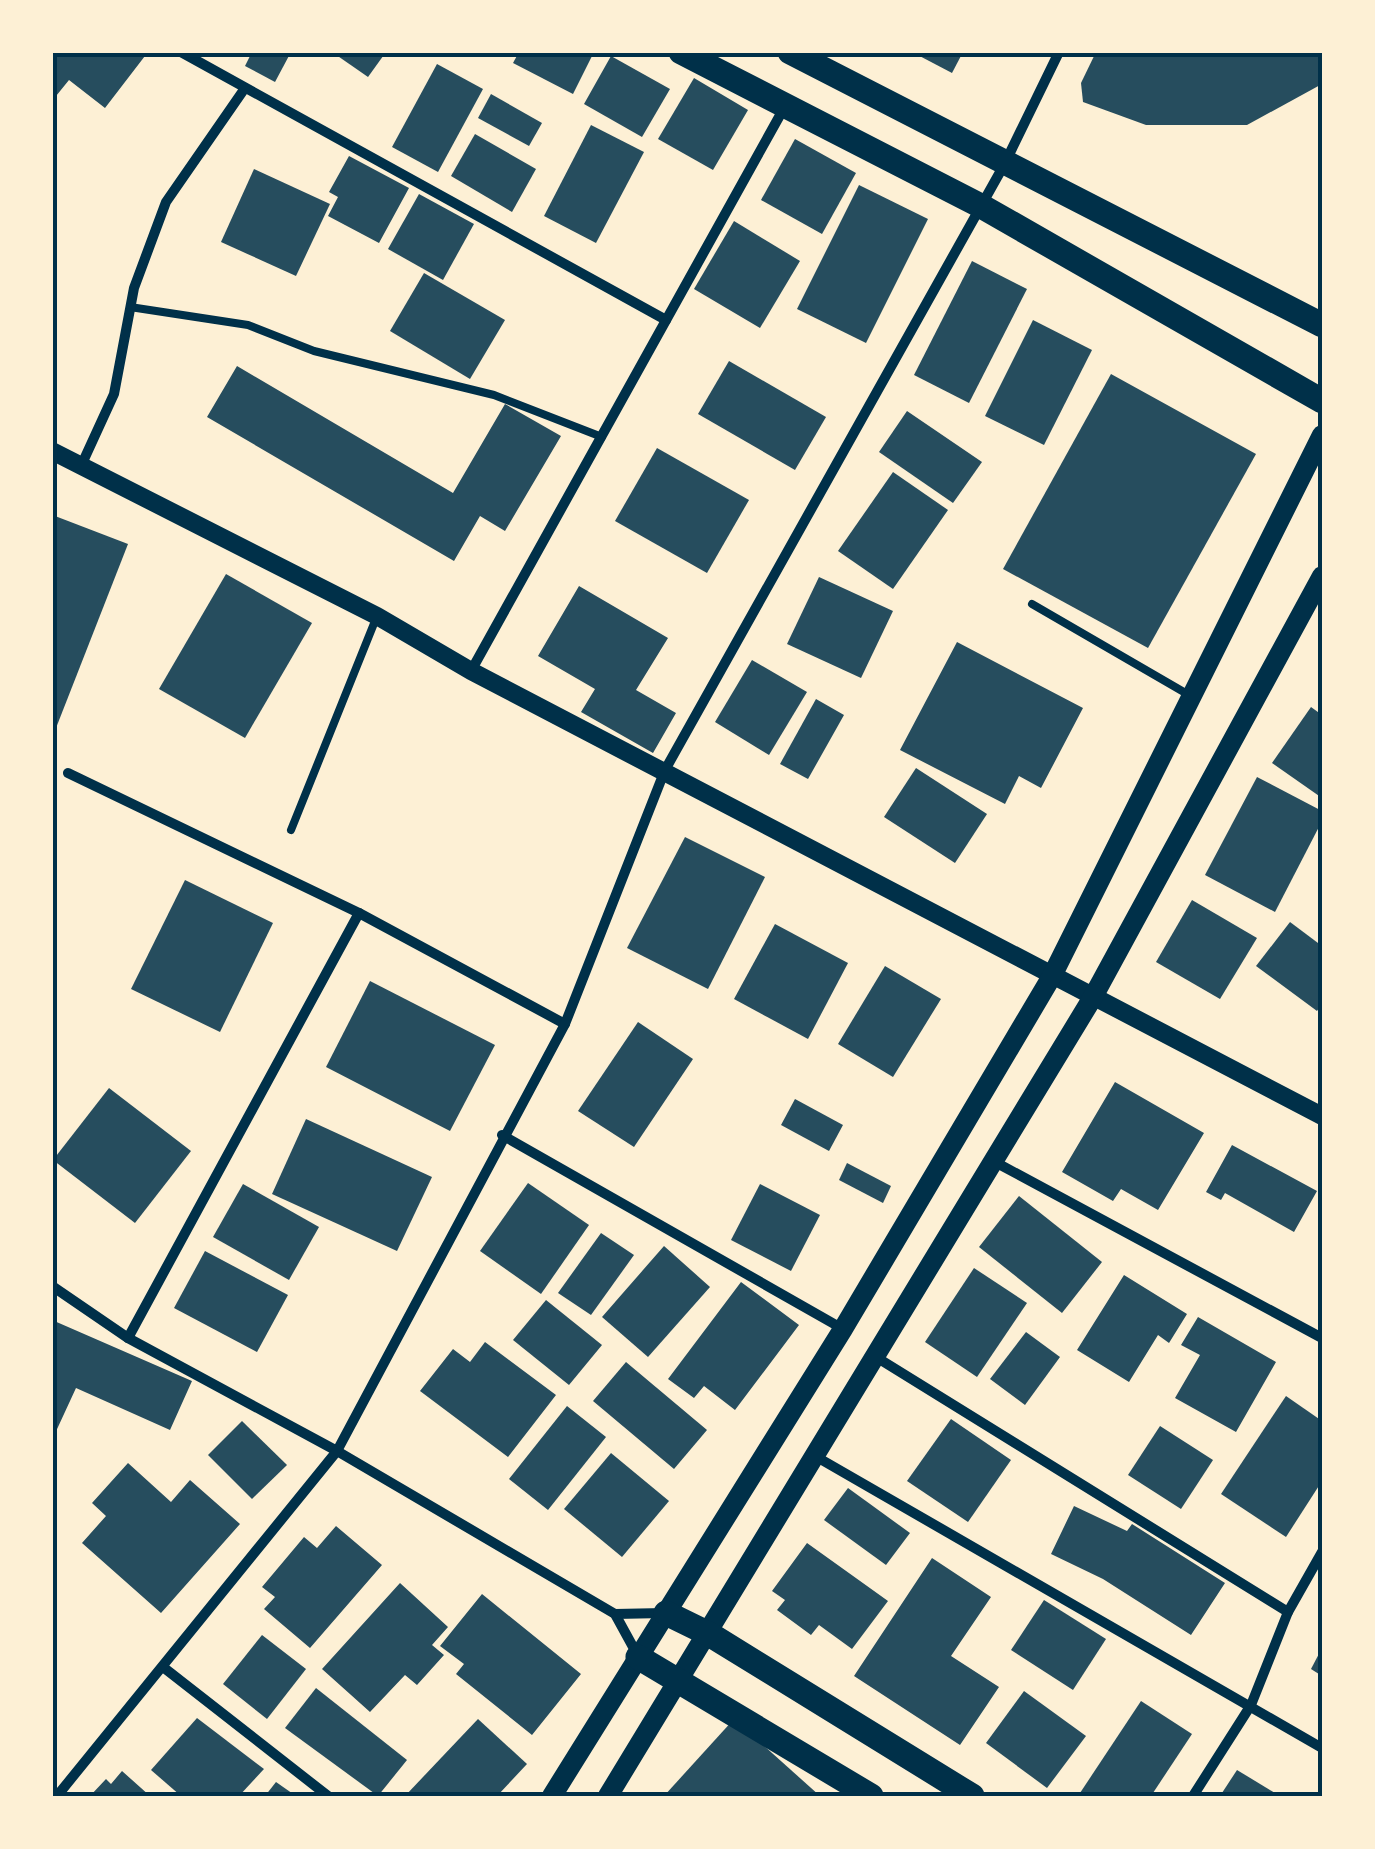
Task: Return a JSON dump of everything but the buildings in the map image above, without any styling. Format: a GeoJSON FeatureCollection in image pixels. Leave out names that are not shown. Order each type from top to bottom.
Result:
{"type":"FeatureCollection","features":[{"type":"Feature","properties":{"kind":"main road"},"geometry":{"type":"LineString","coordinates":[[681,52],[981,206],[1322,401]]}},
{"type":"Feature","properties":{"kind":"main road"},"geometry":{"type":"LineString","coordinates":[[802,55],[1004,165],[1322,325]]}},
{"type":"Feature","properties":{"kind":"main road"},"geometry":{"type":"LineString","coordinates":[[552,1796],[843,1329],[1052,976],[1322,435]]}},
{"type":"Feature","properties":{"kind":"main road"},"geometry":{"type":"LineString","coordinates":[[608,1796],[710,1634],[1092,997],[1322,576]]}},
{"type":"Feature","properties":{"kind":"main road"},"geometry":{"type":"LineString","coordinates":[[666,1612],[710,1634],[972,1796]]}},
{"type":"Feature","properties":{"kind":"main road"},"geometry":{"type":"LineString","coordinates":[[638,1656],[871,1796]]}},
{"type":"Feature","properties":{"kind":"street"},"geometry":{"type":"LineString","coordinates":[[181,52],[666,320]]}},
{"type":"Feature","properties":{"kind":"street"},"geometry":{"type":"LineString","coordinates":[[56,1796],[337,1451],[565,1024],[665,770],[1004,165],[1059,52]]}},
{"type":"Feature","properties":{"kind":"street"},"geometry":{"type":"LineString","coordinates":[[81,466],[114,394],[130,307],[166,202],[245,88]]}},
{"type":"Feature","properties":{"kind":"street"},"geometry":{"type":"LineString","coordinates":[[471,671],[784,107]]}},
{"type":"Feature","properties":{"kind":"street"},"geometry":{"type":"LineString","coordinates":[[52,451],[377,616],[471,671],[1322,1116]]}},
{"type":"Feature","properties":{"kind":"street"},"geometry":{"type":"LineString","coordinates":[[68,773],[358,913],[565,1024]]}},
{"type":"Feature","properties":{"kind":"street"},"geometry":{"type":"LineString","coordinates":[[128,1338],[358,913]]}},
{"type":"Feature","properties":{"kind":"street"},"geometry":{"type":"LineString","coordinates":[[502,1136],[843,1329]]}},
{"type":"Feature","properties":{"kind":"street"},"geometry":{"type":"LineString","coordinates":[[994,1162],[1322,1338]]}},
{"type":"Feature","properties":{"kind":"street"},"geometry":{"type":"LineString","coordinates":[[52,1286],[128,1338],[337,1451],[615,1614],[638,1656]]}},
{"type":"Feature","properties":{"kind":"street"},"geometry":{"type":"LineString","coordinates":[[876,1357],[1288,1612]]}},
{"type":"Feature","properties":{"kind":"street"},"geometry":{"type":"LineString","coordinates":[[815,1456],[1322,1748]]}},
{"type":"Feature","properties":{"kind":"street"},"geometry":{"type":"LineString","coordinates":[[1193,1796],[1251,1705],[1288,1612],[1322,1552]]}},
{"type":"Feature","properties":{"kind":"street"},"geometry":{"type":"LineString","coordinates":[[615,1614],[666,1612]]}},
{"type":"Feature","properties":{"kind":"street"},"geometry":{"type":"LineString","coordinates":[[163,1667],[328,1796]]}},
{"type":"Feature","properties":{"kind":"lane"},"geometry":{"type":"LineString","coordinates":[[130,307],[248,325],[314,350],[494,395],[602,437]]}},
{"type":"Feature","properties":{"kind":"lane"},"geometry":{"type":"LineString","coordinates":[[1032,604],[1189,695]]}},
{"type":"Feature","properties":{"kind":"lane"},"geometry":{"type":"LineString","coordinates":[[291,830],[377,616]]}}]}
